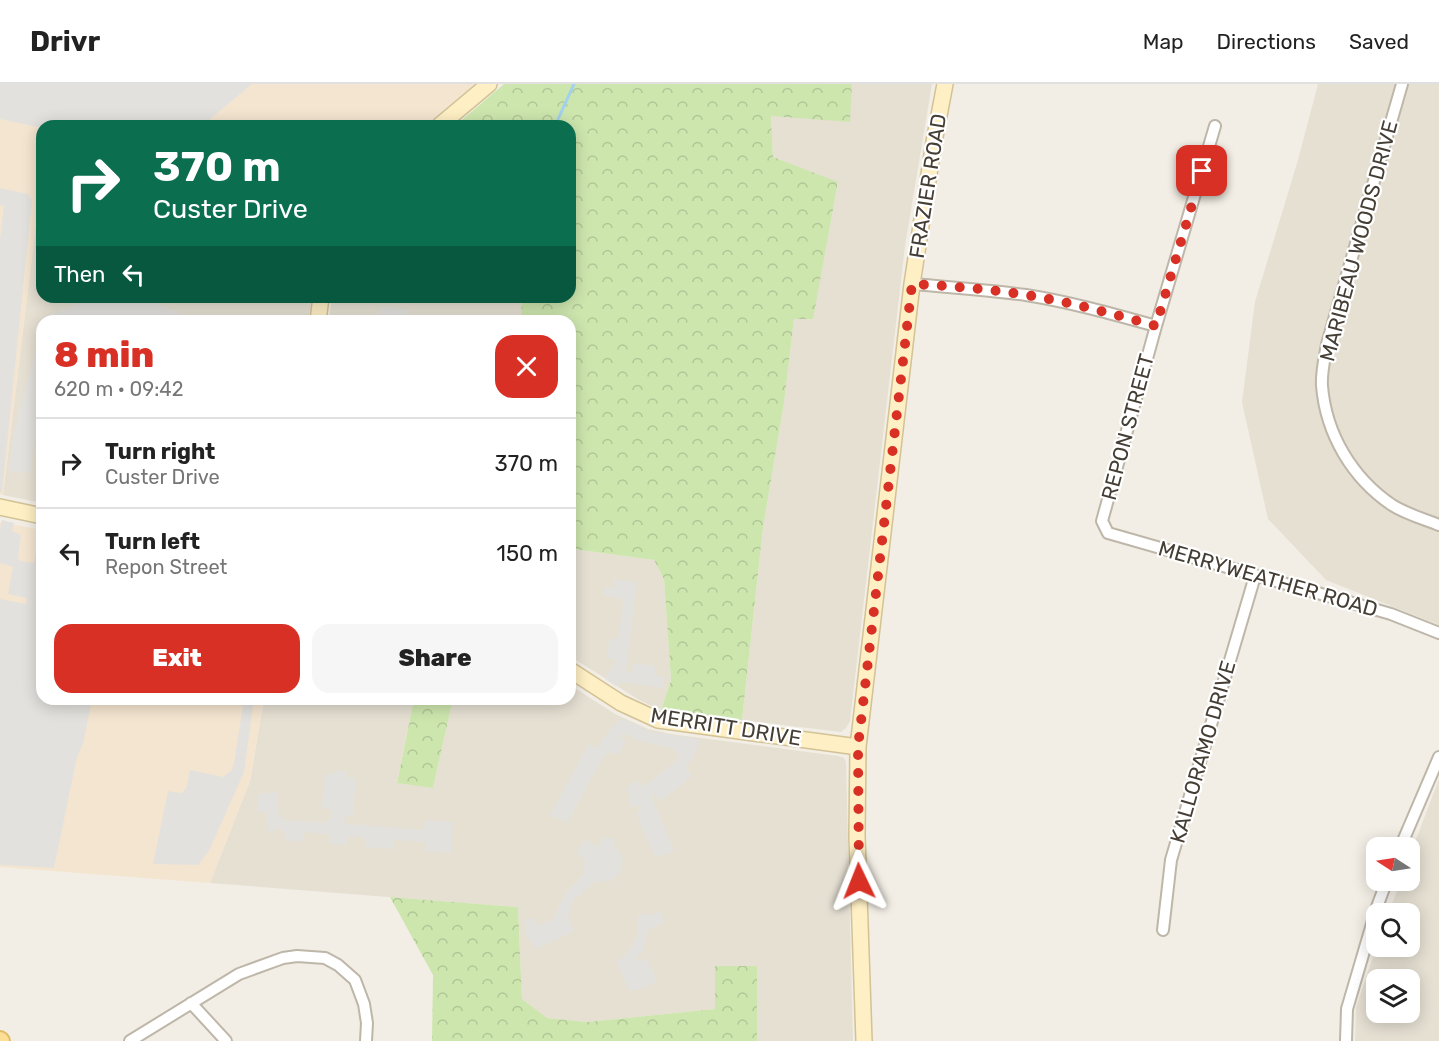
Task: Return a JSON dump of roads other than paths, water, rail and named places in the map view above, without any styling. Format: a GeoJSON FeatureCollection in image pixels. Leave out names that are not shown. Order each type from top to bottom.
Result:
{"type":"FeatureCollection","features":[{"type":"Feature","properties":{"kind":"street"},"geometry":{"type":"LineString","coordinates":[[446,120],[489,84]]}},
{"type":"Feature","properties":{"kind":"street","name":"FRAZIER ROAD"},"geometry":{"type":"LineString","coordinates":[[864,1041],[857,836],[858,747],[912,284],[945,84]]}},
{"type":"Feature","properties":{"kind":"street","name":"MARIBEAU WOODS DRIVE"},"geometry":{"type":"LineString","coordinates":[[1402,84],[1327,344],[1322,384],[1328,416],[1341,451],[1365,485],[1394,506],[1439,525]]}},
{"type":"Feature","properties":{"kind":"street","name":"REPON STREET"},"geometry":{"type":"LineString","coordinates":[[1102,521],[1215,126]]}},
{"type":"Feature","properties":{"kind":"street"},"geometry":{"type":"LineString","coordinates":[[912,284],[975,288],[1029,296],[1156,326]]}},
{"type":"Feature","properties":{"kind":"street"},"geometry":{"type":"LineString","coordinates":[[0,507],[36,515]]}},
{"type":"Feature","properties":{"kind":"street","name":"MERRYWEATHER ROAD"},"geometry":{"type":"LineString","coordinates":[[1102,521],[1108,533],[1391,614],[1439,633]]}},
{"type":"Feature","properties":{"kind":"street","name":"KALLORAMO DRIVE"},"geometry":{"type":"LineString","coordinates":[[1163,930],[1171,860],[1255,576]]}},
{"type":"Feature","properties":{"kind":"street","name":"MERRITT DRIVE"},"geometry":{"type":"LineString","coordinates":[[576,674],[621,703],[658,720],[858,747]]}},
{"type":"Feature","properties":{"kind":"street"},"geometry":{"type":"LineString","coordinates":[[1404,837],[1439,757]]}},
{"type":"Feature","properties":{"kind":"street"},"geometry":{"type":"LineString","coordinates":[[1346,1041],[1347,1009],[1383,891]]}},
{"type":"Feature","properties":{"kind":"street"},"geometry":{"type":"LineString","coordinates":[[130,1041],[239,974],[283,958],[297,956],[325,958],[338,965],[355,980],[364,1004],[367,1023],[366,1041]]}},
{"type":"Feature","properties":{"kind":"street"},"geometry":{"type":"LineString","coordinates":[[191,1003],[226,1041]]}},
{"type":"Feature","properties":{"kind":"waterway"},"geometry":{"type":"LineString","coordinates":[[558,120],[574,84]]}}]}
